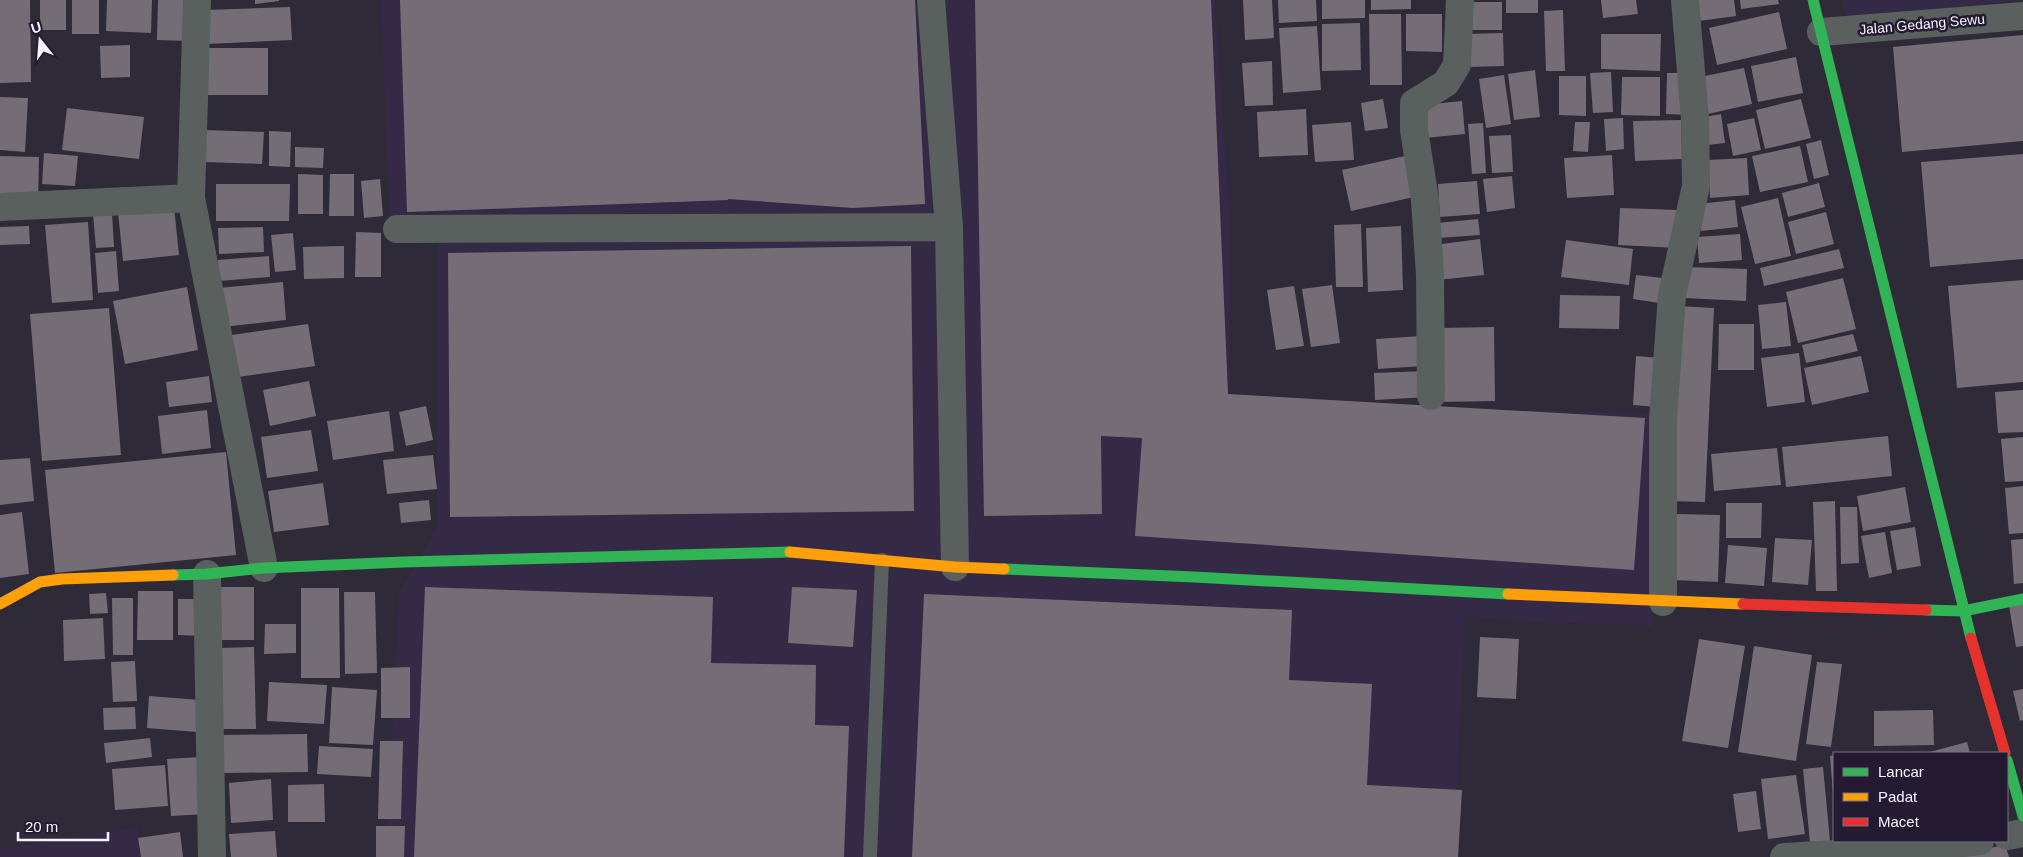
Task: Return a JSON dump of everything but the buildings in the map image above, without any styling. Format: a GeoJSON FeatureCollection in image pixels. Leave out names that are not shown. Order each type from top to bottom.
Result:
{"type":"FeatureCollection","features":[{"type":"Feature","properties":{"kind":"street"},"geometry":{"type":"LineString","coordinates":[[197,0],[191,198],[264,568]]}},
{"type":"Feature","properties":{"kind":"street"},"geometry":{"type":"LineString","coordinates":[[931,0],[949,227],[955,567]]}},
{"type":"Feature","properties":{"kind":"street"},"geometry":{"type":"LineString","coordinates":[[1431,396],[1430,275],[1426,200],[1414,130],[1414,103],[1446,83],[1457,65],[1460,0]]}},
{"type":"Feature","properties":{"kind":"street"},"geometry":{"type":"LineString","coordinates":[[1663,602],[1663,419],[1672,295],[1696,186],[1695,119],[1685,0]]}},
{"type":"Feature","properties":{"kind":"street"},"geometry":{"type":"LineString","coordinates":[[1813,0],[1963,610],[2005,752]]}},
{"type":"Feature","properties":{"kind":"street","name":"Jalan Gedang Sewu"},"geometry":{"type":"LineString","coordinates":[[1821,32],[2023,16]]}},
{"type":"Feature","properties":{"kind":"street"},"geometry":{"type":"LineString","coordinates":[[0,207],[191,198]]}},
{"type":"Feature","properties":{"kind":"street"},"geometry":{"type":"LineString","coordinates":[[397,229],[949,227]]}},
{"type":"Feature","properties":{"kind":"street"},"geometry":{"type":"LineString","coordinates":[[0,604],[40,582],[62,579],[206,574],[264,568],[403,562],[785,552],[955,567],[1194,576],[1663,602],[1963,610],[2023,599]]}},
{"type":"Feature","properties":{"kind":"street"},"geometry":{"type":"LineString","coordinates":[[206,574],[212,857]]}},
{"type":"Feature","properties":{"kind":"street"},"geometry":{"type":"LineString","coordinates":[[2008,764],[2023,816]]}},
{"type":"Feature","properties":{"kind":"street"},"geometry":{"type":"LineString","coordinates":[[2008,836],[2023,833]]}},
{"type":"Feature","properties":{"kind":"street"},"geometry":{"type":"LineString","coordinates":[[1784,857],[1905,850],[1972,842]]}},
{"type":"Feature","properties":{"kind":"lane"},"geometry":{"type":"LineString","coordinates":[[870,857],[882,560]]}},
{"type":"Feature","properties":{"kind":"shaded area"},"geometry":{"type":"Polygon","coordinates":[[[381,0],[1215,0],[1230,224],[1229,406],[1663,413],[1652,627],[1465,618],[1453,857],[386,857],[399,593],[437,527],[437,236],[390,237],[381,0]]]}},
{"type":"Feature","properties":{"kind":"shaded area"},"geometry":{"type":"Polygon","coordinates":[[[1842,0],[2023,0],[1846,20],[1842,0]]]}},
{"type":"Feature","properties":{"kind":"shaded area"},"geometry":{"type":"Polygon","coordinates":[[[137,827],[142,857],[0,857],[0,849],[137,827]]]}},
{"type":"Feature","properties":{"kind":"traffic: fast"},"geometry":{"type":"LineString","coordinates":[[1813,0],[1971,638]]}},
{"type":"Feature","properties":{"kind":"traffic: fast"},"geometry":{"type":"LineString","coordinates":[[173,575],[207,574],[264,568],[403,562],[790,552]]}},
{"type":"Feature","properties":{"kind":"traffic: fast"},"geometry":{"type":"LineString","coordinates":[[1004,569],[1508,594]]}},
{"type":"Feature","properties":{"kind":"traffic: fast"},"geometry":{"type":"LineString","coordinates":[[1926,610],[1963,611],[2023,599]]}},
{"type":"Feature","properties":{"kind":"traffic: fast"},"geometry":{"type":"LineString","coordinates":[[2008,764],[2023,816]]}},
{"type":"Feature","properties":{"kind":"traffic: slow"},"geometry":{"type":"LineString","coordinates":[[790,552],[955,567],[1004,569]]}},
{"type":"Feature","properties":{"kind":"traffic: slow"},"geometry":{"type":"LineString","coordinates":[[0,604],[40,582],[62,579],[173,575]]}},
{"type":"Feature","properties":{"kind":"traffic: slow"},"geometry":{"type":"LineString","coordinates":[[1508,594],[1743,604]]}},
{"type":"Feature","properties":{"kind":"traffic: jam"},"geometry":{"type":"LineString","coordinates":[[1743,604],[1926,610]]}},
{"type":"Feature","properties":{"kind":"traffic: jam"},"geometry":{"type":"LineString","coordinates":[[1971,638],[2005,752]]}}]}
